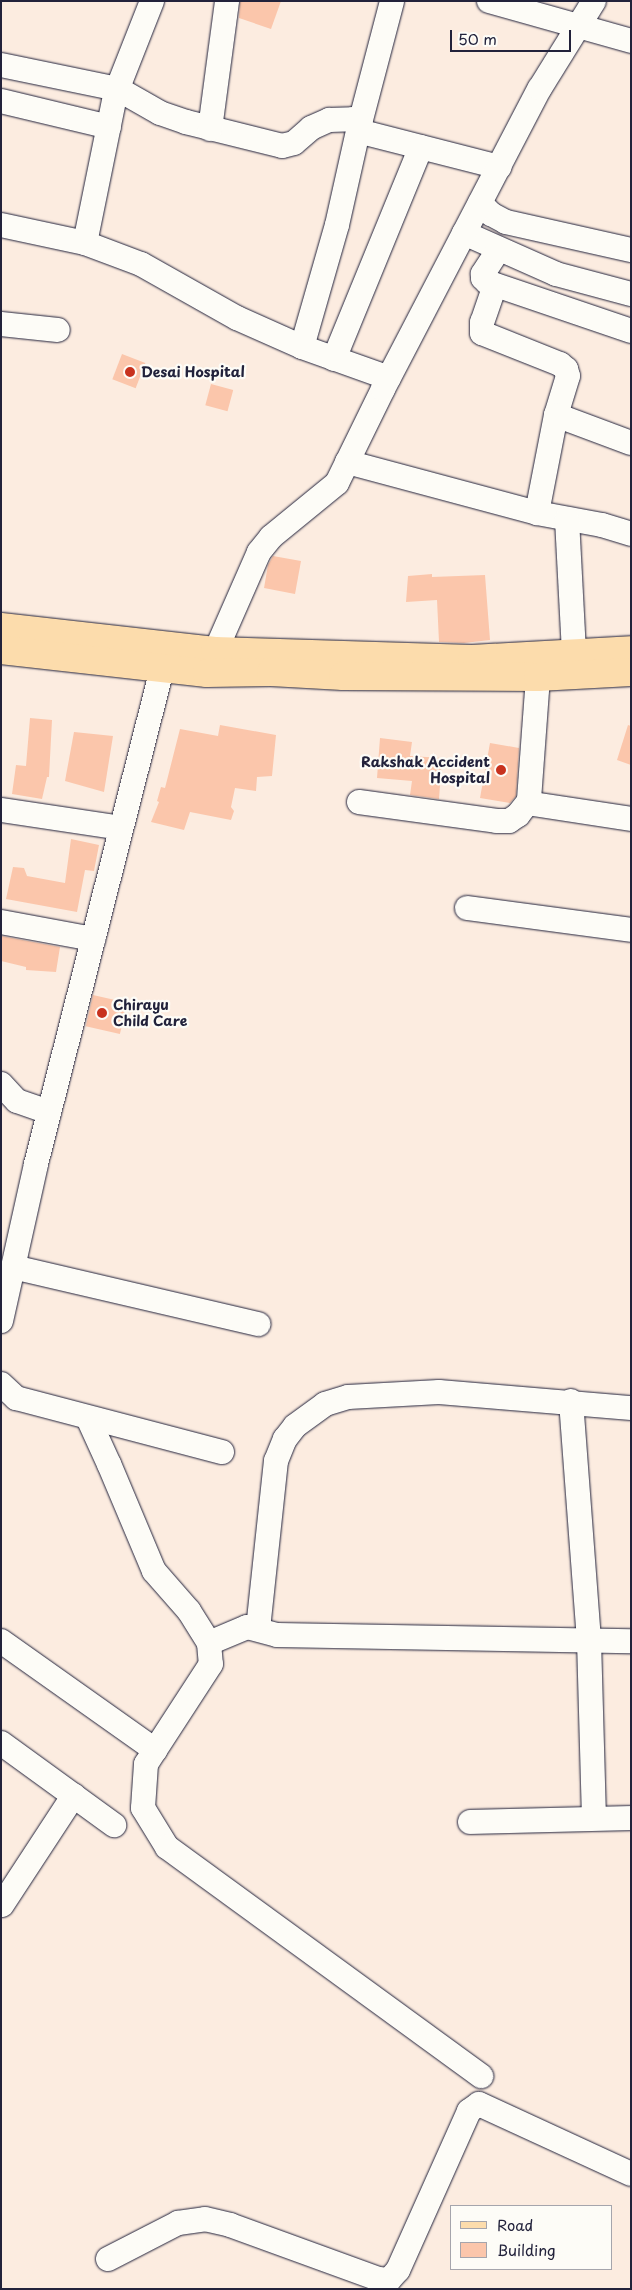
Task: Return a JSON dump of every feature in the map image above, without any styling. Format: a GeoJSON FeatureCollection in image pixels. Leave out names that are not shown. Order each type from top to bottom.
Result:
{"type":"FeatureCollection","features":[{"type":"Feature","properties":{"kind":"main road"},"geometry":{"type":"LineString","coordinates":[[1,627],[271,672],[361,676],[538,678],[631,672]]}},
{"type":"Feature","properties":{"kind":"main road"},"geometry":{"type":"LineString","coordinates":[[1,650],[162,669],[211,662],[472,659],[631,650]]}},
{"type":"Feature","properties":{"kind":"street"},"geometry":{"type":"LineString","coordinates":[[85,242],[118,89],[152,1]]}},
{"type":"Feature","properties":{"kind":"street"},"geometry":{"type":"LineString","coordinates":[[210,129],[227,1]]}},
{"type":"Feature","properties":{"kind":"street"},"geometry":{"type":"LineString","coordinates":[[302,348],[337,225],[392,1]]}},
{"type":"Feature","properties":{"kind":"street"},"geometry":{"type":"LineString","coordinates":[[488,1],[631,41]]}},
{"type":"Feature","properties":{"kind":"street"},"geometry":{"type":"LineString","coordinates":[[211,662],[259,552],[271,537],[338,483],[389,378],[540,88],[594,1]]}},
{"type":"Feature","properties":{"kind":"street"},"geometry":{"type":"LineString","coordinates":[[1,65],[118,89],[160,113],[210,129],[282,146],[294,143],[311,128],[329,120],[354,119],[360,126],[420,147],[499,166]]}},
{"type":"Feature","properties":{"kind":"street"},"geometry":{"type":"LineString","coordinates":[[1,101],[109,127]]}},
{"type":"Feature","properties":{"kind":"street"},"geometry":{"type":"LineString","coordinates":[[334,358],[420,147]]}},
{"type":"Feature","properties":{"kind":"street"},"geometry":{"type":"LineString","coordinates":[[480,203],[492,214],[506,222],[631,250]]}},
{"type":"Feature","properties":{"kind":"street"},"geometry":{"type":"LineString","coordinates":[[1,226],[85,242],[141,264],[237,318],[302,348],[389,378]]}},
{"type":"Feature","properties":{"kind":"street"},"geometry":{"type":"LineString","coordinates":[[464,233],[556,274],[631,294]]}},
{"type":"Feature","properties":{"kind":"street"},"geometry":{"type":"LineString","coordinates":[[498,249],[483,274],[483,278],[495,285],[631,331]]}},
{"type":"Feature","properties":{"kind":"street"},"geometry":{"type":"LineString","coordinates":[[495,285],[482,322],[482,333],[560,364],[566,368],[568,376],[556,415],[537,513]]}},
{"type":"Feature","properties":{"kind":"street"},"geometry":{"type":"LineString","coordinates":[[1,324],[58,330]]}},
{"type":"Feature","properties":{"kind":"street"},"geometry":{"type":"LineString","coordinates":[[556,415],[631,443]]}},
{"type":"Feature","properties":{"kind":"street"},"geometry":{"type":"LineString","coordinates":[[347,462],[537,513],[602,525],[631,534]]}},
{"type":"Feature","properties":{"kind":"street"},"geometry":{"type":"LineString","coordinates":[[568,519],[574,653]]}},
{"type":"Feature","properties":{"kind":"street"},"geometry":{"type":"LineString","coordinates":[[1,1321],[48,1112],[162,669]]}},
{"type":"Feature","properties":{"kind":"street"},"geometry":{"type":"LineString","coordinates":[[359,802],[497,821],[509,821],[518,815],[529,801],[538,678]]}},
{"type":"Feature","properties":{"kind":"street"},"geometry":{"type":"LineString","coordinates":[[529,801],[533,804],[631,819]]}},
{"type":"Feature","properties":{"kind":"street"},"geometry":{"type":"LineString","coordinates":[[1,810],[121,828]]}},
{"type":"Feature","properties":{"kind":"street"},"geometry":{"type":"LineString","coordinates":[[467,908],[631,930]]}},
{"type":"Feature","properties":{"kind":"street"},"geometry":{"type":"LineString","coordinates":[[1,922],[93,940]]}},
{"type":"Feature","properties":{"kind":"street"},"geometry":{"type":"LineString","coordinates":[[1,1084],[17,1101],[48,1112]]}},
{"type":"Feature","properties":{"kind":"street"},"geometry":{"type":"LineString","coordinates":[[13,1267],[258,1324]]}},
{"type":"Feature","properties":{"kind":"street"},"geometry":{"type":"LineString","coordinates":[[1,1384],[16,1398],[222,1452]]}},
{"type":"Feature","properties":{"kind":"street"},"geometry":{"type":"LineString","coordinates":[[258,1629],[276,1461],[285,1439],[311,1413],[325,1404],[348,1397],[411,1392],[439,1392],[571,1401],[631,1408]]}},
{"type":"Feature","properties":{"kind":"street"},"geometry":{"type":"LineString","coordinates":[[571,1401],[589,1640],[594,1818]]}},
{"type":"Feature","properties":{"kind":"street"},"geometry":{"type":"LineString","coordinates":[[88,1418],[154,1571],[189,1611],[209,1643],[211,1664],[146,1764],[143,1808],[167,1847],[482,2076]]}},
{"type":"Feature","properties":{"kind":"street"},"geometry":{"type":"LineString","coordinates":[[209,1643],[242,1628],[258,1629],[277,1635],[631,1641]]}},
{"type":"Feature","properties":{"kind":"street"},"geometry":{"type":"LineString","coordinates":[[1,1641],[155,1750]]}},
{"type":"Feature","properties":{"kind":"street"},"geometry":{"type":"LineString","coordinates":[[1,1743],[114,1825]]}},
{"type":"Feature","properties":{"kind":"street"},"geometry":{"type":"LineString","coordinates":[[2,1905],[74,1795]]}},
{"type":"Feature","properties":{"kind":"street"},"geometry":{"type":"LineString","coordinates":[[470,1822],[631,1818]]}},
{"type":"Feature","properties":{"kind":"street"},"geometry":{"type":"LineString","coordinates":[[108,2259],[178,2223],[205,2219],[230,2225],[378,2279],[389,2280],[398,2270],[469,2111],[479,2104],[631,2174]]}},
{"type":"Feature","properties":{"kind":"building"},"geometry":{"type":"Polygon","coordinates":[[[240,1],[281,1],[271,29],[239,18],[240,1]]]}},
{"type":"Feature","properties":{"kind":"building"},"geometry":{"type":"Polygon","coordinates":[[[122,354],[145,363],[136,388],[112,379],[122,354]]]}},
{"type":"Feature","properties":{"kind":"building"},"geometry":{"type":"Polygon","coordinates":[[[211,384],[233,390],[228,411],[205,405],[211,384]]]}},
{"type":"Feature","properties":{"kind":"building"},"geometry":{"type":"Polygon","coordinates":[[[273,556],[301,561],[295,594],[264,588],[268,565],[273,556]]]}},
{"type":"Feature","properties":{"kind":"building"},"geometry":{"type":"Polygon","coordinates":[[[432,574],[432,577],[485,575],[490,640],[464,643],[439,642],[437,600],[406,602],[408,576],[432,574]]]}},
{"type":"Feature","properties":{"kind":"building"},"geometry":{"type":"Polygon","coordinates":[[[30,718],[52,720],[49,777],[47,777],[42,799],[12,794],[16,765],[26,766],[30,718]]]}},
{"type":"Feature","properties":{"kind":"building"},"geometry":{"type":"Polygon","coordinates":[[[220,725],[276,735],[272,776],[257,777],[256,791],[235,788],[231,807],[234,811],[231,820],[190,812],[184,830],[151,822],[159,802],[157,801],[161,787],[165,788],[180,729],[218,736],[220,725]]]}},
{"type":"Feature","properties":{"kind":"building"},"geometry":{"type":"Polygon","coordinates":[[[628,725],[631,726],[631,765],[617,760],[628,725]]]}},
{"type":"Feature","properties":{"kind":"building"},"geometry":{"type":"Polygon","coordinates":[[[74,732],[113,736],[104,792],[65,781],[74,732]]]}},
{"type":"Feature","properties":{"kind":"building"},"geometry":{"type":"Polygon","coordinates":[[[380,738],[412,742],[410,756],[442,758],[439,799],[410,795],[412,781],[377,778],[380,738]]]}},
{"type":"Feature","properties":{"kind":"building"},"geometry":{"type":"Polygon","coordinates":[[[490,743],[519,748],[516,796],[510,803],[480,798],[490,743]]]}},
{"type":"Feature","properties":{"kind":"building"},"geometry":{"type":"Polygon","coordinates":[[[71,839],[99,845],[94,871],[85,870],[77,912],[6,899],[13,867],[24,868],[27,876],[65,883],[71,839]]]}},
{"type":"Feature","properties":{"kind":"building"},"geometry":{"type":"Polygon","coordinates":[[[1,936],[60,947],[56,972],[26,970],[26,967],[1,961],[1,936]]]}},
{"type":"Feature","properties":{"kind":"building"},"geometry":{"type":"Polygon","coordinates":[[[93,995],[127,1003],[120,1034],[86,1026],[93,995]]]}},
{"type":"Feature","properties":{"kind":"place","name":"Desai Hospital"},"geometry":{"type":"Point","coordinates":[130,372]}},
{"type":"Feature","properties":{"kind":"place","name":"Rakshak Accident Hospital"},"geometry":{"type":"Point","coordinates":[501,770]}},
{"type":"Feature","properties":{"kind":"place","name":"Chirayu Child Care"},"geometry":{"type":"Point","coordinates":[102,1013]}}]}
